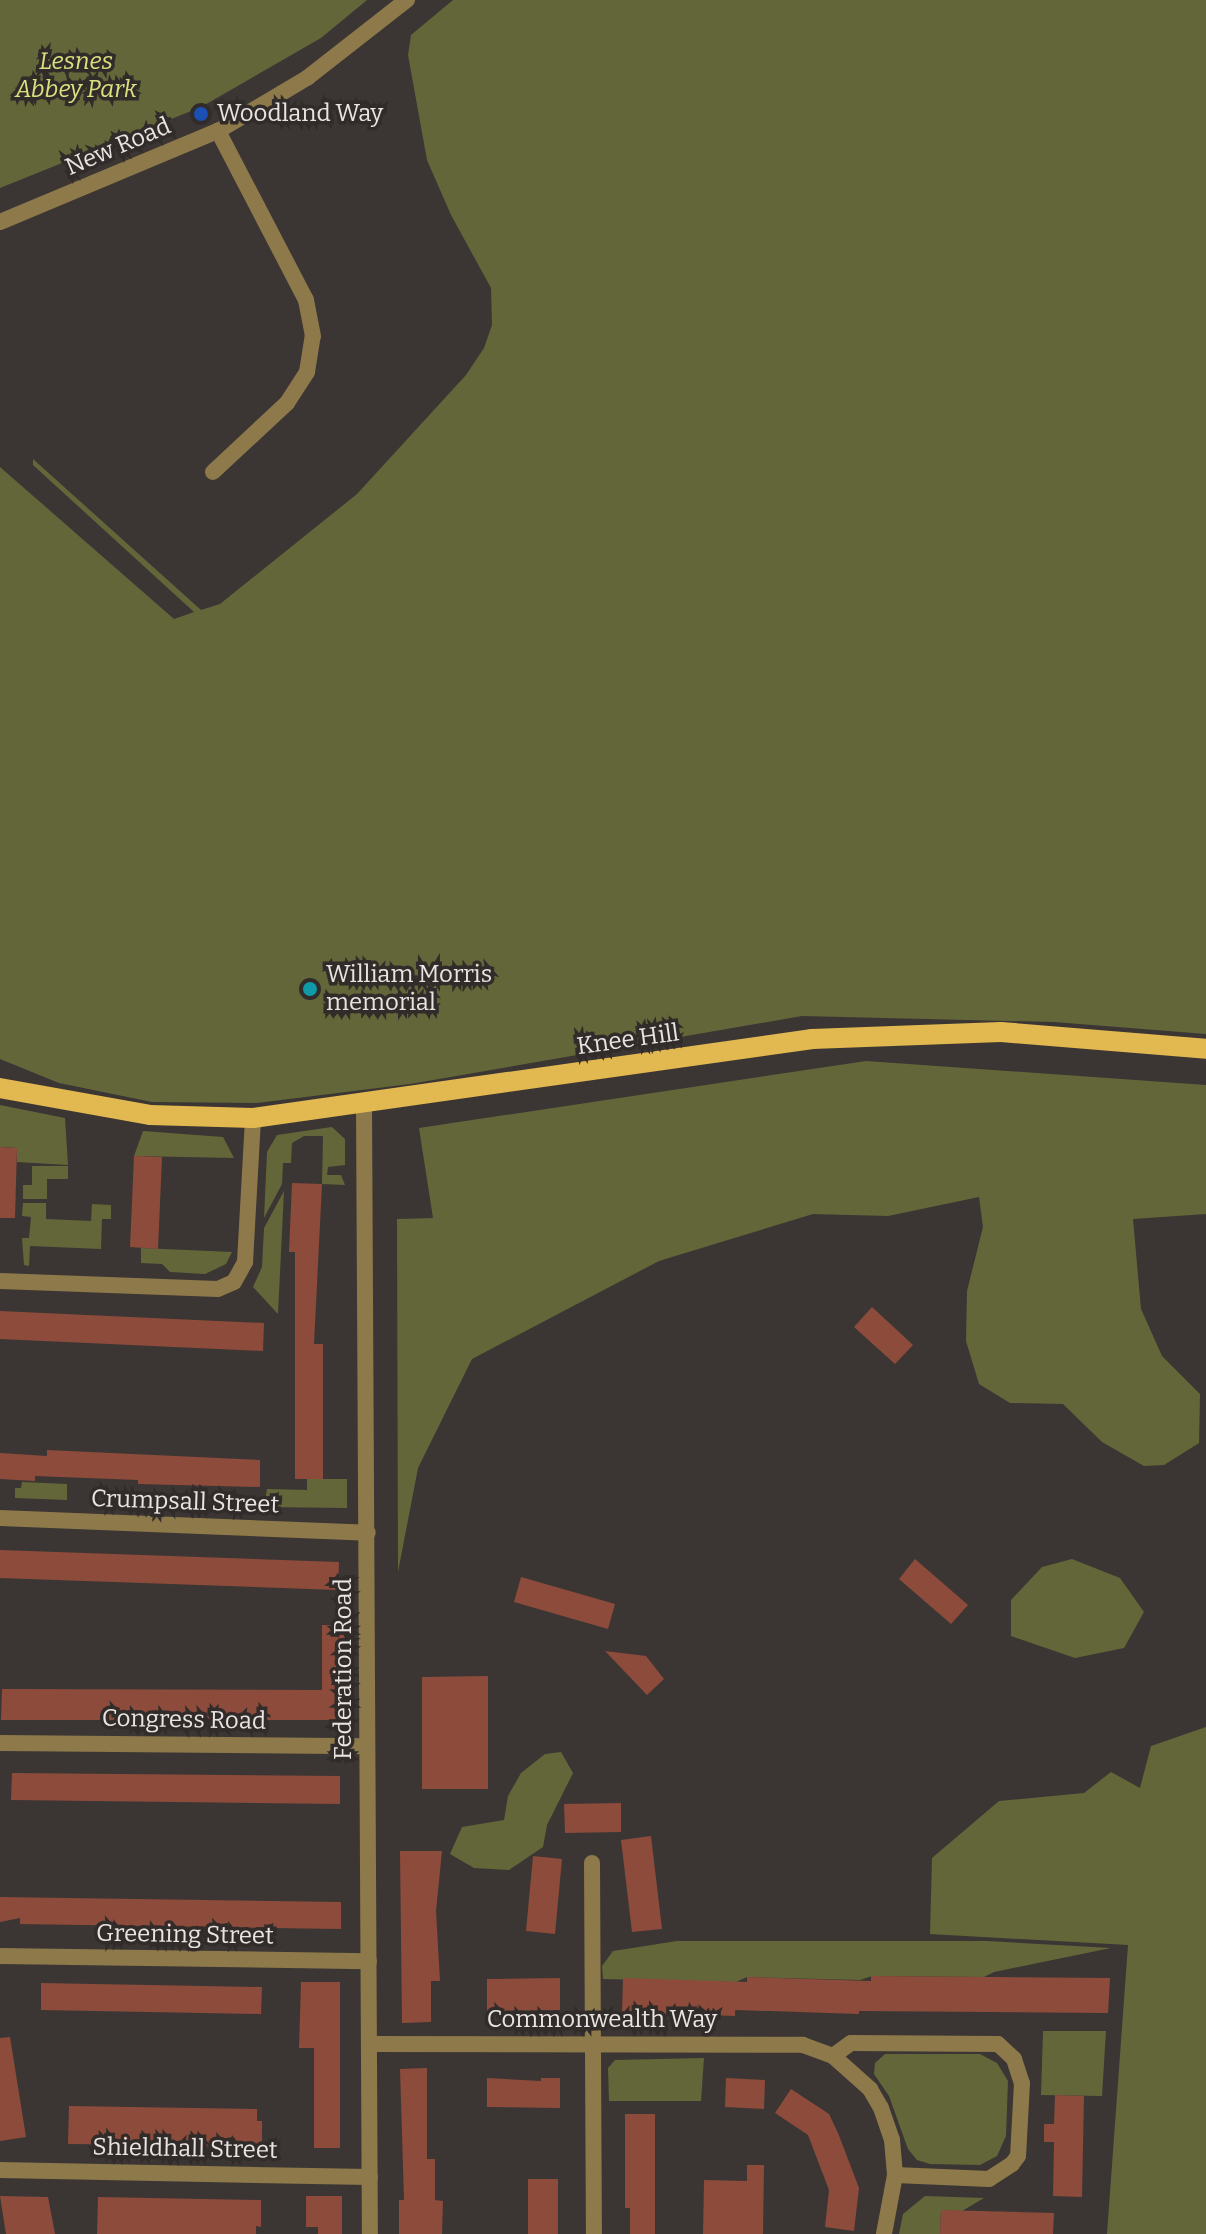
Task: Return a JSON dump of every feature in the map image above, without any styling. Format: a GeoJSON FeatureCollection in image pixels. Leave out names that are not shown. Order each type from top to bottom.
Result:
{"type":"FeatureCollection","features":[{"type":"Feature","properties":{"kind":"main road","name":"Knee Hill"},"geometry":{"type":"LineString","coordinates":[[0,1088],[150,1115],[253,1118],[364,1105],[812,1039],[1001,1032],[1206,1049]]}},
{"type":"Feature","properties":{"kind":"main road","name":"Knee Hill"},"geometry":{"type":"LineString","coordinates":[[0,1074],[60,1101]]}},
{"type":"Feature","properties":{"kind":"street","name":"New Road"},"geometry":{"type":"LineString","coordinates":[[0,222],[218,131],[307,78],[407,0]]}},
{"type":"Feature","properties":{"kind":"street"},"geometry":{"type":"LineString","coordinates":[[213,472],[287,403],[307,372],[313,336],[306,300],[218,131]]}},
{"type":"Feature","properties":{"kind":"street","name":"Federation Road"},"geometry":{"type":"LineString","coordinates":[[364,1105],[370,2234]]}},
{"type":"Feature","properties":{"kind":"street"},"geometry":{"type":"LineString","coordinates":[[0,1281],[218,1289],[234,1282],[245,1262],[253,1118]]}},
{"type":"Feature","properties":{"kind":"street","name":"Crumpsall Street"},"geometry":{"type":"LineString","coordinates":[[0,1518],[368,1533]]}},
{"type":"Feature","properties":{"kind":"street","name":"Congress Road"},"geometry":{"type":"LineString","coordinates":[[0,1743],[367,1746]]}},
{"type":"Feature","properties":{"kind":"street"},"geometry":{"type":"LineString","coordinates":[[592,1863],[594,2234]]}},
{"type":"Feature","properties":{"kind":"street","name":"Greening Street"},"geometry":{"type":"LineString","coordinates":[[0,1956],[369,1961]]}},
{"type":"Feature","properties":{"kind":"street"},"geometry":{"type":"LineString","coordinates":[[833,2056],[851,2043],[998,2044],[1014,2059],[1022,2083],[1018,2156],[1012,2164],[989,2179],[895,2175]]}},
{"type":"Feature","properties":{"kind":"street","name":"Commonwealth Way"},"geometry":{"type":"LineString","coordinates":[[370,2044],[803,2045],[833,2056],[870,2089],[881,2108],[892,2140],[895,2175],[884,2234]]}},
{"type":"Feature","properties":{"kind":"street","name":"Shieldhall Street"},"geometry":{"type":"LineString","coordinates":[[0,2170],[370,2177]]}},
{"type":"Feature","properties":{"kind":"green space","name":"Lesnes Abbey Park"},"geometry":{"type":"Polygon","coordinates":[[[0,0],[367,0],[321,38],[201,107],[0,188],[0,0]]]}},
{"type":"Feature","properties":{"kind":"green space"},"geometry":{"type":"Polygon","coordinates":[[[453,0],[1206,0],[1206,1034],[1054,1022],[802,1016],[410,1084],[257,1103],[152,1102],[59,1083],[0,1059],[0,467],[174,619],[194,612],[33,465],[33,459],[201,610],[220,604],[357,494],[466,375],[484,348],[492,325],[491,288],[451,215],[427,160],[408,55],[411,35],[453,0]]]}},
{"type":"Feature","properties":{"kind":"green space"},"geometry":{"type":"Polygon","coordinates":[[[866,1061],[1206,1085],[1206,1214],[1133,1219],[1141,1309],[1162,1356],[1200,1394],[1199,1443],[1164,1465],[1144,1466],[1102,1442],[1063,1404],[1010,1403],[979,1384],[966,1341],[967,1291],[983,1227],[979,1197],[888,1216],[813,1214],[659,1261],[472,1359],[418,1468],[398,1572],[397,1219],[433,1218],[419,1128],[866,1061]]]}},
{"type":"Feature","properties":{"kind":"green space"},"geometry":{"type":"Polygon","coordinates":[[[0,1105],[65,1118],[68,1165],[17,1162],[17,1148],[0,1147],[0,1105]]]}},
{"type":"Feature","properties":{"kind":"green space"},"geometry":{"type":"Polygon","coordinates":[[[332,1127],[345,1139],[345,1165],[328,1167],[327,1175],[341,1175],[345,1185],[322,1184],[323,1136],[304,1136],[292,1143],[291,1163],[283,1163],[282,1184],[264,1218],[267,1152],[277,1135],[332,1127]]]}},
{"type":"Feature","properties":{"kind":"green space"},"geometry":{"type":"Polygon","coordinates":[[[143,1131],[223,1137],[234,1158],[134,1156],[143,1131]]]}},
{"type":"Feature","properties":{"kind":"green space"},"geometry":{"type":"Polygon","coordinates":[[[32,1166],[68,1166],[68,1179],[47,1179],[47,1199],[23,1199],[23,1185],[32,1185],[32,1166]]]}},
{"type":"Feature","properties":{"kind":"green space"},"geometry":{"type":"Polygon","coordinates":[[[284,1191],[278,1314],[253,1287],[262,1267],[264,1228],[284,1191]]]}},
{"type":"Feature","properties":{"kind":"green space"},"geometry":{"type":"Polygon","coordinates":[[[23,1203],[46,1203],[46,1219],[91,1221],[92,1204],[111,1205],[111,1219],[102,1219],[101,1249],[30,1246],[29,1266],[24,1265],[22,1238],[29,1238],[31,1217],[22,1216],[23,1203]]]}},
{"type":"Feature","properties":{"kind":"green space"},"geometry":{"type":"Polygon","coordinates":[[[141,1248],[232,1252],[226,1264],[205,1274],[170,1272],[162,1264],[141,1263],[141,1248]]]}},
{"type":"Feature","properties":{"kind":"green space"},"geometry":{"type":"Polygon","coordinates":[[[307,1479],[347,1479],[347,1508],[264,1507],[267,1489],[307,1490],[307,1479]]]}},
{"type":"Feature","properties":{"kind":"green space"},"geometry":{"type":"Polygon","coordinates":[[[22,1482],[67,1484],[67,1500],[15,1498],[15,1488],[21,1488],[22,1482]]]}},
{"type":"Feature","properties":{"kind":"green space"},"geometry":{"type":"Polygon","coordinates":[[[1072,1559],[1120,1578],[1144,1612],[1124,1648],[1075,1658],[1011,1636],[1011,1600],[1042,1567],[1072,1559]]]}},
{"type":"Feature","properties":{"kind":"green space"},"geometry":{"type":"Polygon","coordinates":[[[1206,1727],[1206,2234],[1107,2234],[1128,1945],[930,1934],[932,1858],[999,1801],[1084,1793],[1111,1772],[1140,1788],[1151,1746],[1206,1727]]]}},
{"type":"Feature","properties":{"kind":"green space"},"geometry":{"type":"Polygon","coordinates":[[[561,1752],[573,1773],[547,1825],[543,1847],[509,1870],[474,1868],[450,1854],[462,1827],[504,1820],[508,1796],[521,1773],[545,1754],[561,1752]]]}},
{"type":"Feature","properties":{"kind":"green space"},"geometry":{"type":"Polygon","coordinates":[[[677,1941],[987,1941],[1111,1948],[994,1972],[984,1977],[872,1976],[860,1980],[747,1977],[736,1982],[603,1979],[602,1966],[613,1951],[677,1941]]]}},
{"type":"Feature","properties":{"kind":"green space"},"geometry":{"type":"Polygon","coordinates":[[[1043,2031],[1106,2031],[1102,2096],[1041,2095],[1043,2031]]]}},
{"type":"Feature","properties":{"kind":"green space"},"geometry":{"type":"Polygon","coordinates":[[[885,2054],[980,2054],[997,2063],[1008,2081],[1006,2136],[997,2156],[980,2165],[930,2164],[917,2160],[908,2149],[889,2096],[874,2074],[875,2063],[885,2054]]]}},
{"type":"Feature","properties":{"kind":"green space"},"geometry":{"type":"Polygon","coordinates":[[[704,2058],[701,2101],[609,2101],[608,2068],[615,2060],[704,2058]]]}},
{"type":"Feature","properties":{"kind":"green space"},"geometry":{"type":"Polygon","coordinates":[[[925,2196],[984,2198],[962,2211],[941,2210],[940,2234],[899,2234],[903,2214],[925,2196]]]}},
{"type":"Feature","properties":{"kind":"building"},"geometry":{"type":"Polygon","coordinates":[[[0,1147],[17,1148],[15,1218],[0,1218],[0,1147]]]}},
{"type":"Feature","properties":{"kind":"building"},"geometry":{"type":"Polygon","coordinates":[[[134,1156],[162,1157],[158,1249],[130,1247],[134,1156]]]}},
{"type":"Feature","properties":{"kind":"building"},"geometry":{"type":"Polygon","coordinates":[[[292,1183],[322,1184],[314,1344],[323,1344],[323,1479],[295,1479],[295,1252],[289,1252],[292,1183]]]}},
{"type":"Feature","properties":{"kind":"building"},"geometry":{"type":"Polygon","coordinates":[[[872,1307],[913,1345],[895,1364],[854,1327],[872,1307]]]}},
{"type":"Feature","properties":{"kind":"building"},"geometry":{"type":"Polygon","coordinates":[[[0,1311],[264,1323],[263,1351],[0,1339],[0,1311]]]}},
{"type":"Feature","properties":{"kind":"building"},"geometry":{"type":"Polygon","coordinates":[[[47,1450],[260,1460],[260,1487],[138,1484],[138,1480],[35,1476],[35,1481],[0,1479],[0,1453],[47,1456],[47,1450]]]}},
{"type":"Feature","properties":{"kind":"building"},"geometry":{"type":"Polygon","coordinates":[[[0,1550],[339,1562],[338,1590],[0,1578],[0,1550]]]}},
{"type":"Feature","properties":{"kind":"building"},"geometry":{"type":"Polygon","coordinates":[[[915,1559],[968,1605],[951,1624],[899,1579],[915,1559]]]}},
{"type":"Feature","properties":{"kind":"building"},"geometry":{"type":"Polygon","coordinates":[[[521,1577],[615,1604],[608,1629],[514,1602],[521,1577]]]}},
{"type":"Feature","properties":{"kind":"building"},"geometry":{"type":"Polygon","coordinates":[[[322,1625],[348,1625],[347,1720],[1,1720],[2,1689],[322,1690],[322,1625]]]}},
{"type":"Feature","properties":{"kind":"building"},"geometry":{"type":"Polygon","coordinates":[[[605,1651],[646,1656],[664,1679],[647,1695],[605,1651]]]}},
{"type":"Feature","properties":{"kind":"building"},"geometry":{"type":"Polygon","coordinates":[[[488,1676],[488,1789],[422,1789],[422,1677],[488,1676]]]}},
{"type":"Feature","properties":{"kind":"building"},"geometry":{"type":"Polygon","coordinates":[[[12,1773],[340,1776],[340,1804],[11,1800],[12,1773]]]}},
{"type":"Feature","properties":{"kind":"building"},"geometry":{"type":"Polygon","coordinates":[[[621,1803],[621,1832],[565,1833],[564,1804],[621,1803]]]}},
{"type":"Feature","properties":{"kind":"building"},"geometry":{"type":"Polygon","coordinates":[[[651,1836],[662,1929],[632,1932],[621,1840],[651,1836]]]}},
{"type":"Feature","properties":{"kind":"building"},"geometry":{"type":"Polygon","coordinates":[[[400,1851],[442,1851],[436,1911],[440,1981],[431,1981],[431,2022],[402,2023],[400,1851]]]}},
{"type":"Feature","properties":{"kind":"building"},"geometry":{"type":"Polygon","coordinates":[[[533,1856],[562,1859],[555,1934],[526,1931],[533,1856]]]}},
{"type":"Feature","properties":{"kind":"building"},"geometry":{"type":"Polygon","coordinates":[[[0,1897],[341,1902],[341,1929],[20,1924],[20,1918],[0,1922],[0,1897]]]}},
{"type":"Feature","properties":{"kind":"building"},"geometry":{"type":"Polygon","coordinates":[[[871,1976],[1110,1978],[1108,2013],[859,2011],[859,2014],[735,2010],[735,2016],[622,2012],[623,1978],[747,1982],[747,1977],[871,1981],[871,1976]]]}},
{"type":"Feature","properties":{"kind":"building"},"geometry":{"type":"Polygon","coordinates":[[[560,1978],[560,2010],[487,2011],[487,1979],[560,1978]]]}},
{"type":"Feature","properties":{"kind":"building"},"geometry":{"type":"Polygon","coordinates":[[[301,1982],[340,1982],[340,2148],[314,2148],[314,2048],[299,2048],[301,1982]]]}},
{"type":"Feature","properties":{"kind":"building"},"geometry":{"type":"Polygon","coordinates":[[[41,1983],[262,1987],[261,2014],[41,2010],[41,1983]]]}},
{"type":"Feature","properties":{"kind":"building"},"geometry":{"type":"Polygon","coordinates":[[[10,2037],[26,2137],[0,2141],[0,2038],[10,2037]]]}},
{"type":"Feature","properties":{"kind":"building"},"geometry":{"type":"Polygon","coordinates":[[[427,2068],[427,2159],[435,2159],[435,2200],[443,2201],[442,2234],[399,2234],[399,2200],[404,2200],[400,2069],[427,2068]]]}},
{"type":"Feature","properties":{"kind":"building"},"geometry":{"type":"Polygon","coordinates":[[[487,2078],[541,2081],[541,2078],[560,2078],[560,2108],[487,2107],[487,2078]]]}},
{"type":"Feature","properties":{"kind":"building"},"geometry":{"type":"Polygon","coordinates":[[[726,2078],[765,2080],[764,2109],[725,2107],[726,2078]]]}},
{"type":"Feature","properties":{"kind":"building"},"geometry":{"type":"Polygon","coordinates":[[[791,2089],[829,2114],[838,2133],[859,2188],[854,2231],[825,2227],[829,2190],[808,2135],[775,2113],[791,2089]]]}},
{"type":"Feature","properties":{"kind":"building"},"geometry":{"type":"Polygon","coordinates":[[[1055,2095],[1084,2096],[1082,2197],[1053,2196],[1054,2142],[1044,2142],[1044,2124],[1054,2124],[1055,2095]]]}},
{"type":"Feature","properties":{"kind":"building"},"geometry":{"type":"Polygon","coordinates":[[[69,2106],[257,2109],[257,2121],[262,2121],[262,2146],[68,2144],[69,2106]]]}},
{"type":"Feature","properties":{"kind":"building"},"geometry":{"type":"Polygon","coordinates":[[[625,2114],[655,2114],[655,2234],[630,2234],[630,2208],[625,2208],[625,2114]]]}},
{"type":"Feature","properties":{"kind":"building"},"geometry":{"type":"Polygon","coordinates":[[[747,2165],[764,2165],[763,2234],[703,2234],[704,2180],[747,2181],[747,2165]]]}},
{"type":"Feature","properties":{"kind":"building"},"geometry":{"type":"Polygon","coordinates":[[[528,2179],[558,2179],[558,2234],[528,2234],[528,2179]]]}},
{"type":"Feature","properties":{"kind":"building"},"geometry":{"type":"Polygon","coordinates":[[[0,2196],[48,2197],[55,2234],[6,2234],[0,2196]]]}},
{"type":"Feature","properties":{"kind":"building"},"geometry":{"type":"Polygon","coordinates":[[[306,2196],[342,2196],[342,2234],[318,2234],[318,2227],[306,2227],[306,2196]]]}},
{"type":"Feature","properties":{"kind":"building"},"geometry":{"type":"Polygon","coordinates":[[[98,2197],[261,2200],[261,2227],[256,2226],[256,2234],[97,2234],[98,2197]]]}},
{"type":"Feature","properties":{"kind":"building"},"geometry":{"type":"Polygon","coordinates":[[[941,2210],[1054,2213],[1053,2234],[940,2234],[941,2210]]]}},
{"type":"Feature","properties":{"kind":"place","name":"Woodland Way"},"geometry":{"type":"Point","coordinates":[201,114]}},
{"type":"Feature","properties":{"kind":"place","name":"William Morris memorial"},"geometry":{"type":"Point","coordinates":[310,989]}}]}
